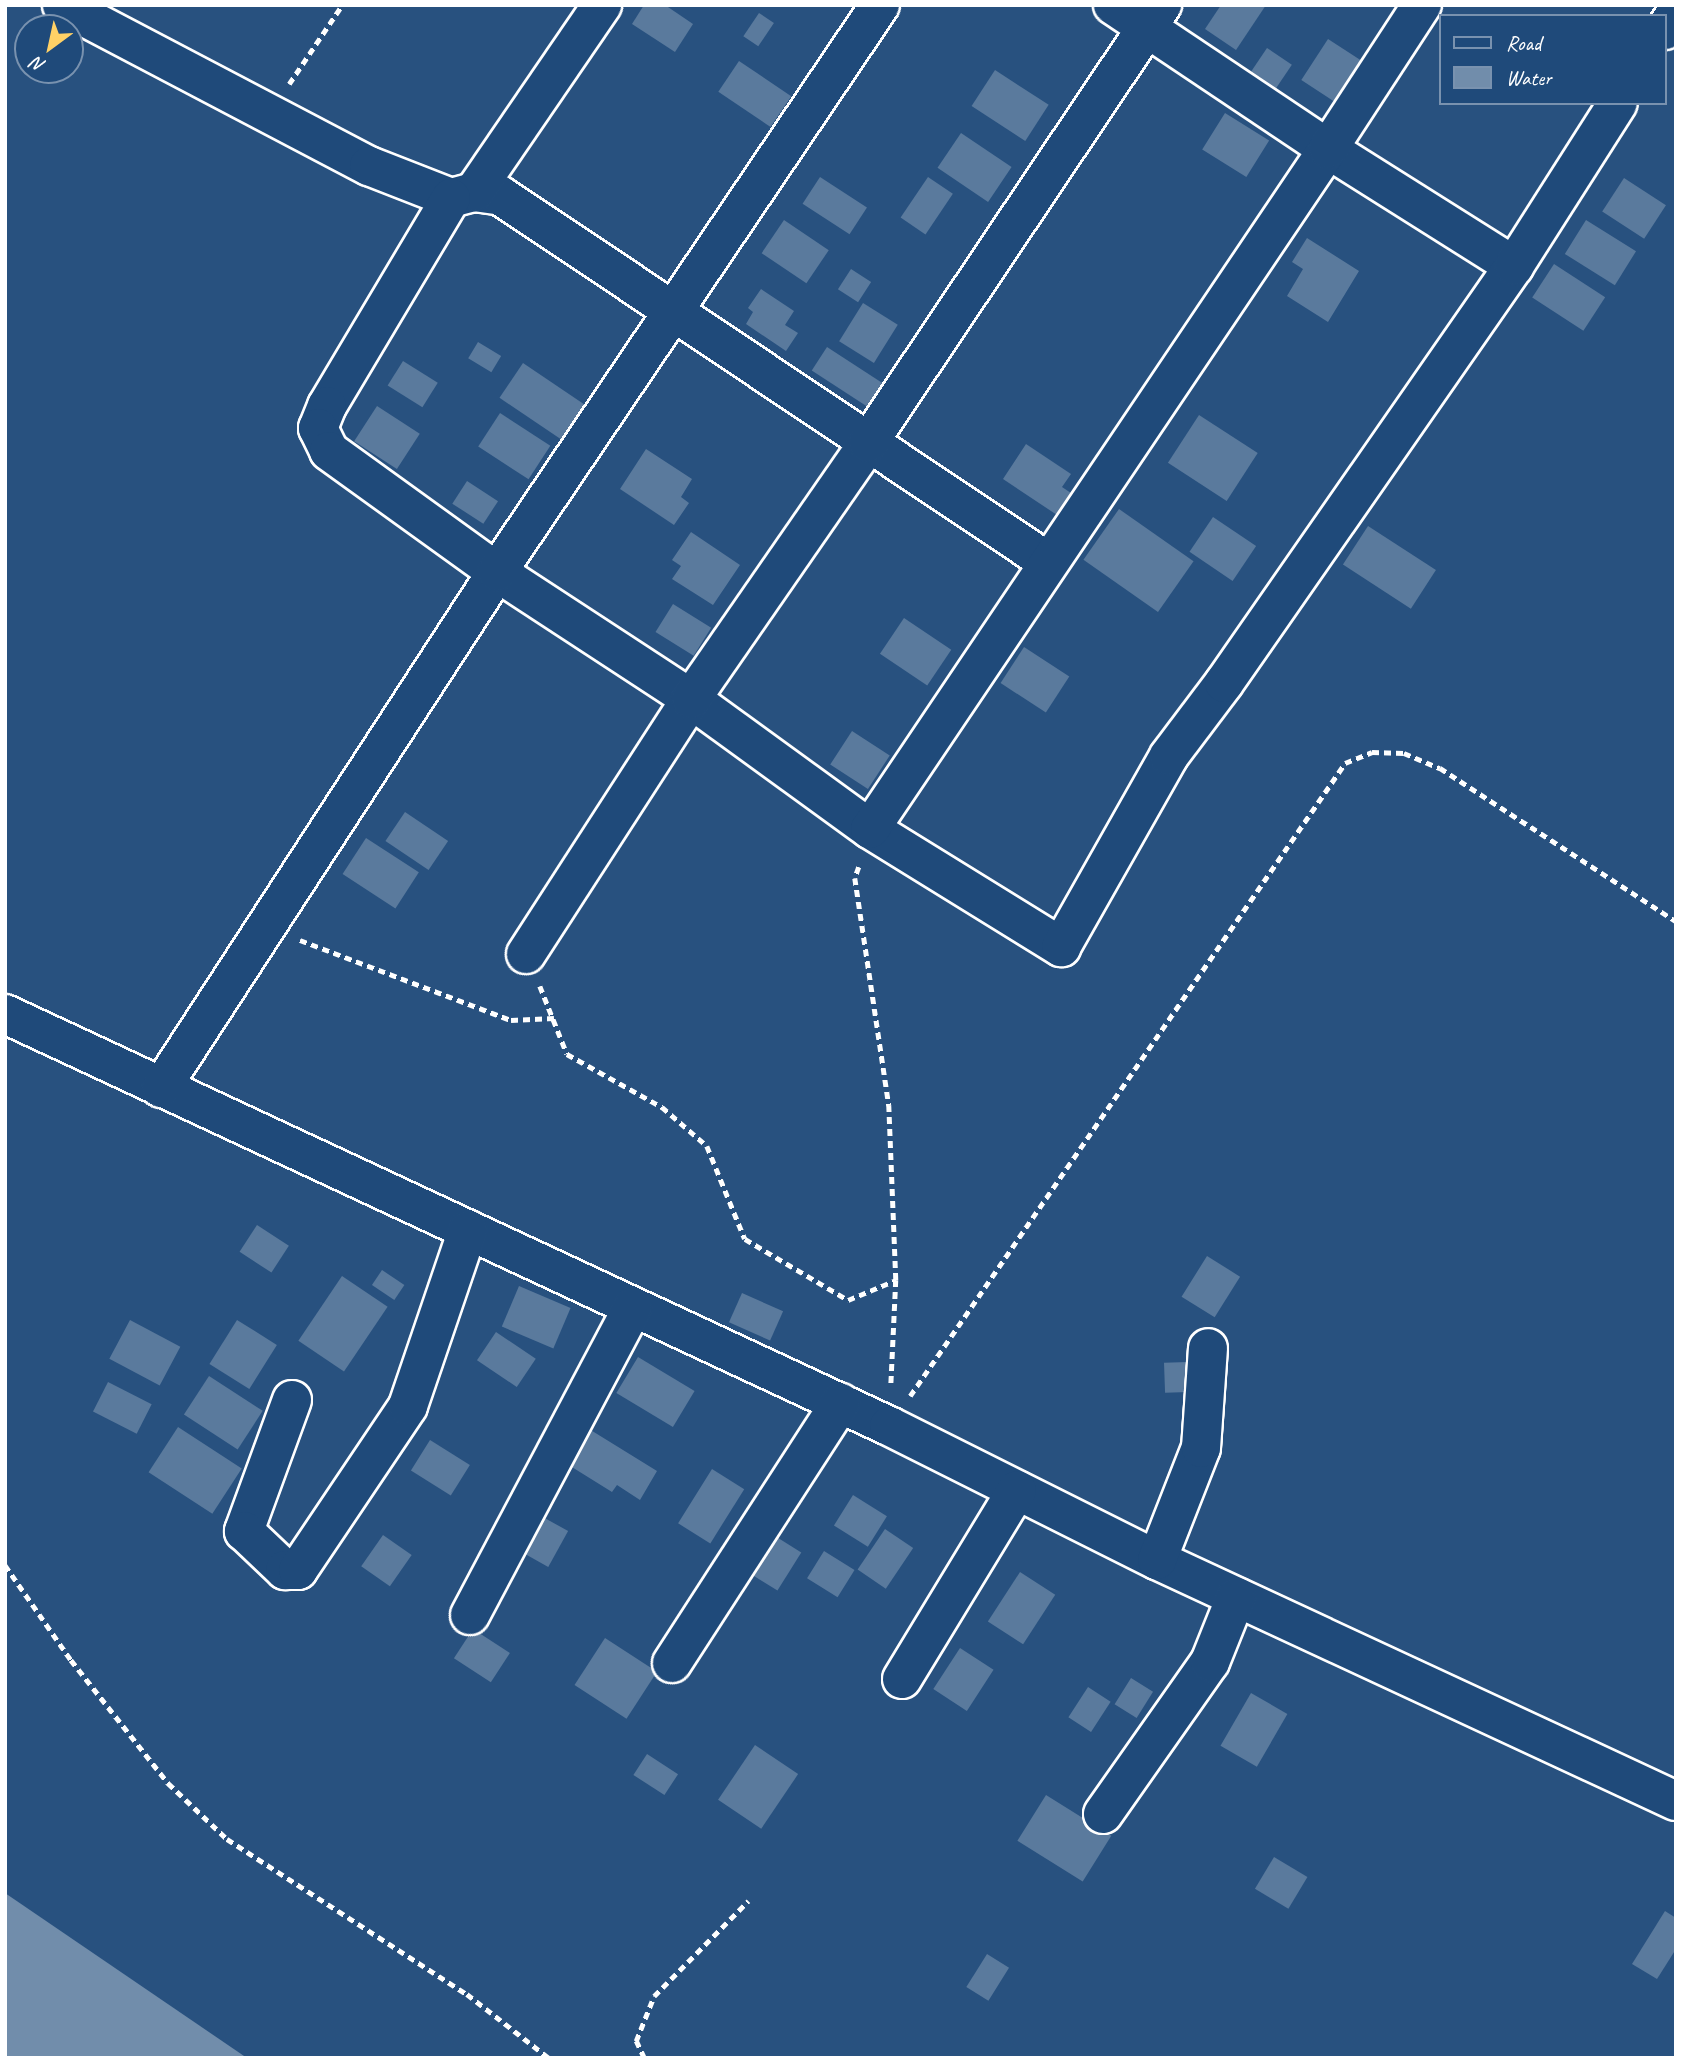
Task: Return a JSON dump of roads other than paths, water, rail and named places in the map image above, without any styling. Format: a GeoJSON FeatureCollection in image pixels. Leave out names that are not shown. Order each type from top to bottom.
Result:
{"type":"FeatureCollection","features":[{"type":"Feature","properties":{"kind":"street"},"geometry":{"type":"LineString","coordinates":[[602,5],[462,195],[327,406],[318,428],[329,451],[497,572],[691,699],[870,829],[1060,947],[1169,756],[1224,683],[1514,266],[1617,105]]}},
{"type":"Feature","properties":{"kind":"street"},"geometry":{"type":"LineString","coordinates":[[161,1088],[497,572],[880,5]]}},
{"type":"Feature","properties":{"kind":"street"},"geometry":{"type":"LineString","coordinates":[[1113,5],[1154,17],[1328,149],[1514,266]]}},
{"type":"Feature","properties":{"kind":"street"},"geometry":{"type":"LineString","coordinates":[[870,829],[1422,5]]}},
{"type":"Feature","properties":{"kind":"street"},"geometry":{"type":"LineString","coordinates":[[73,8],[369,166],[462,195],[501,196],[1048,562]]}},
{"type":"Feature","properties":{"kind":"street"},"geometry":{"type":"LineString","coordinates":[[526,954],[691,699],[868,443],[1154,17]]}},
{"type":"Feature","properties":{"kind":"street"},"geometry":{"type":"LineString","coordinates":[[5,1014],[889,1426],[1157,1560],[1676,1801]]}},
{"type":"Feature","properties":{"kind":"street"},"geometry":{"type":"LineString","coordinates":[[292,1400],[244,1531],[285,1570],[298,1570],[408,1406],[468,1230]]}},
{"type":"Feature","properties":{"kind":"street"},"geometry":{"type":"LineString","coordinates":[[470,1615],[633,1307]]}},
{"type":"Feature","properties":{"kind":"street"},"geometry":{"type":"LineString","coordinates":[[1157,1560],[1201,1448],[1208,1348]]}},
{"type":"Feature","properties":{"kind":"street"},"geometry":{"type":"LineString","coordinates":[[672,1663],[840,1403]]}},
{"type":"Feature","properties":{"kind":"street"},"geometry":{"type":"LineString","coordinates":[[902,1679],[1017,1490]]}},
{"type":"Feature","properties":{"kind":"street"},"geometry":{"type":"LineString","coordinates":[[1102,1814],[1210,1662],[1236,1597]]}},
{"type":"Feature","properties":{"kind":"water"},"geometry":{"type":"Polygon","coordinates":[[[5,1893],[247,2058],[5,2058],[5,1893]]]}}]}
